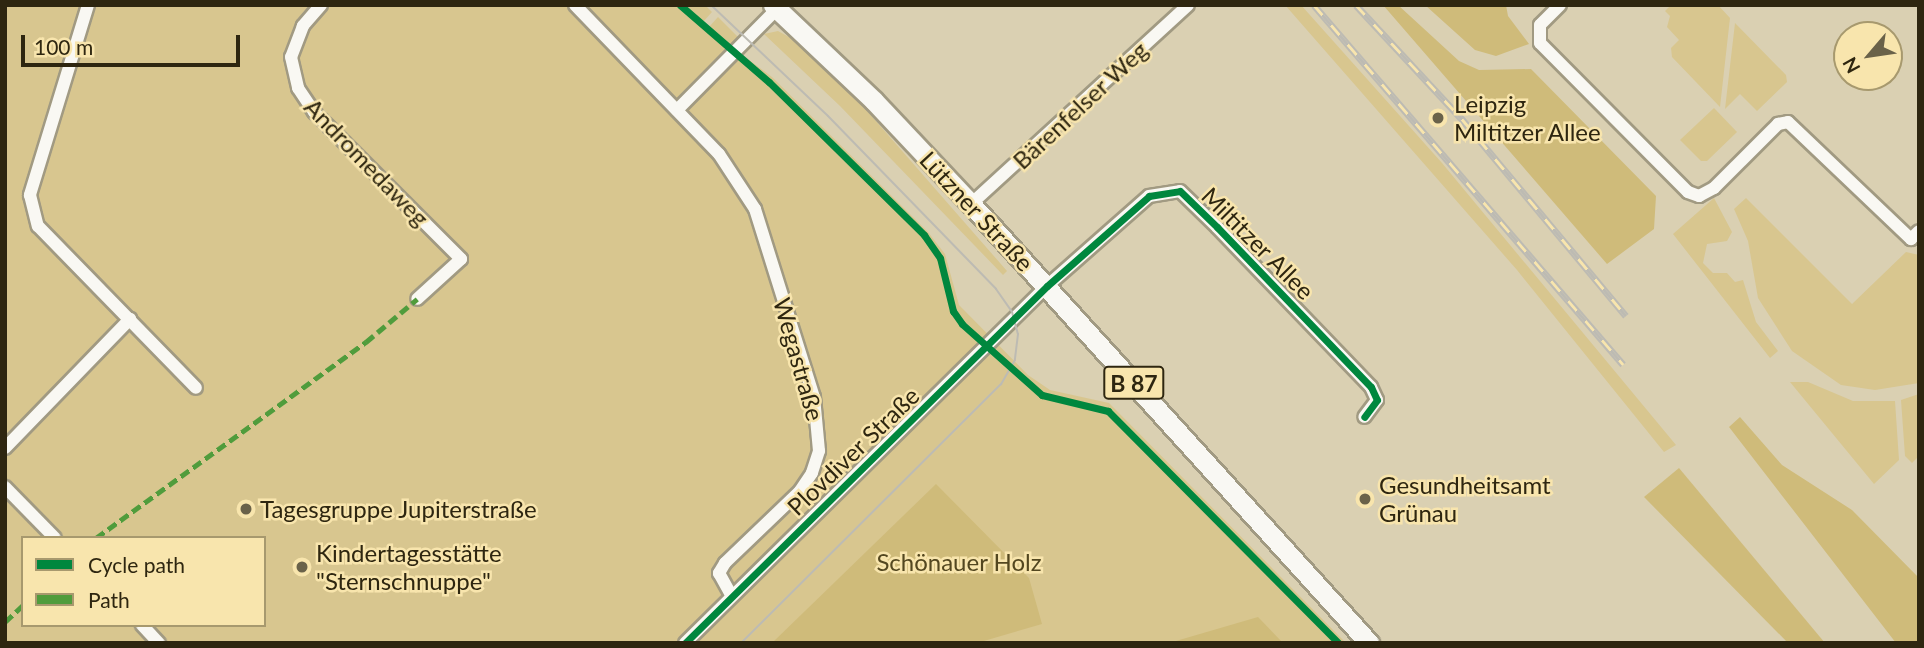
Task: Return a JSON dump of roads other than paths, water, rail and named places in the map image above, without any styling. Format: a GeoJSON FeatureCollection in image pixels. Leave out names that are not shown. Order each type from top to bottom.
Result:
{"type":"FeatureCollection","features":[{"type":"Feature","properties":{"kind":"main road","name":"Lützner Straße"},"geometry":{"type":"LineString","coordinates":[[775,7],[874,101],[971,204],[1369,643]]}},
{"type":"Feature","properties":{"kind":"street"},"geometry":{"type":"LineString","coordinates":[[88,5],[30,195],[38,226],[195,387]]}},
{"type":"Feature","properties":{"kind":"street","name":"Andromedaweg"},"geometry":{"type":"LineString","coordinates":[[321,5],[303,26],[291,57],[298,88],[314,111],[461,259],[417,299]]}},
{"type":"Feature","properties":{"kind":"street","name":"Wegastraße"},"geometry":{"type":"LineString","coordinates":[[575,5],[719,154],[755,209],[817,412],[819,451],[812,473],[800,491],[719,573],[732,596]]}},
{"type":"Feature","properties":{"kind":"street","name":"Bärenfelser Weg"},"geometry":{"type":"LineString","coordinates":[[971,204],[1188,5]]}},
{"type":"Feature","properties":{"kind":"street"},"geometry":{"type":"LineString","coordinates":[[1560,5],[1540,25],[1541,43],[1688,192],[1699,196],[1714,188],[1778,124],[1788,122],[1915,239]]}},
{"type":"Feature","properties":{"kind":"street"},"geometry":{"type":"LineString","coordinates":[[677,110],[775,7]]}},
{"type":"Feature","properties":{"kind":"street","name":"Miltitzer Allee"},"geometry":{"type":"LineString","coordinates":[[1047,286],[1149,196],[1180,191],[1371,387],[1377,400],[1364,416]]}},
{"type":"Feature","properties":{"kind":"street","name":"Plovdiver Straße"},"geometry":{"type":"LineString","coordinates":[[685,643],[1047,286]]}},
{"type":"Feature","properties":{"kind":"street"},"geometry":{"type":"LineString","coordinates":[[5,449],[130,319]]}},
{"type":"Feature","properties":{"kind":"street"},"geometry":{"type":"LineString","coordinates":[[5,487],[53,536]]}},
{"type":"Feature","properties":{"kind":"street"},"geometry":{"type":"LineString","coordinates":[[144,627],[159,643]]}},
{"type":"Feature","properties":{"kind":"tram line"},"geometry":{"type":"LineString","coordinates":[[711,5],[828,116],[996,289],[1012,312],[1018,334],[1015,360],[1001,384],[741,643]]}},
{"type":"Feature","properties":{"kind":"railway"},"geometry":{"type":"LineString","coordinates":[[1314,5],[1623,364]]}},
{"type":"Feature","properties":{"kind":"railway"},"geometry":{"type":"LineString","coordinates":[[1356,5],[1462,119],[1626,316]]}},
{"type":"Feature","properties":{"kind":"place","name":"Leipzig Miltitzer Allee"},"geometry":{"type":"Point","coordinates":[1438,118]}},
{"type":"Feature","properties":{"kind":"place","name":"Gesundheitsamt Grünau"},"geometry":{"type":"Point","coordinates":[1365,499]}},
{"type":"Feature","properties":{"kind":"place","name":"Tagesgruppe Jupiterstraße"},"geometry":{"type":"Point","coordinates":[246,509]}},
{"type":"Feature","properties":{"kind":"place","name":"Kindertagesstätte \"Sternschnuppe\""},"geometry":{"type":"Point","coordinates":[302,567]}},
{"type":"Feature","properties":{"kind":"park label","name":"Schönauer Holz"},"geometry":{"type":"Point","coordinates":[959,562]}}]}
